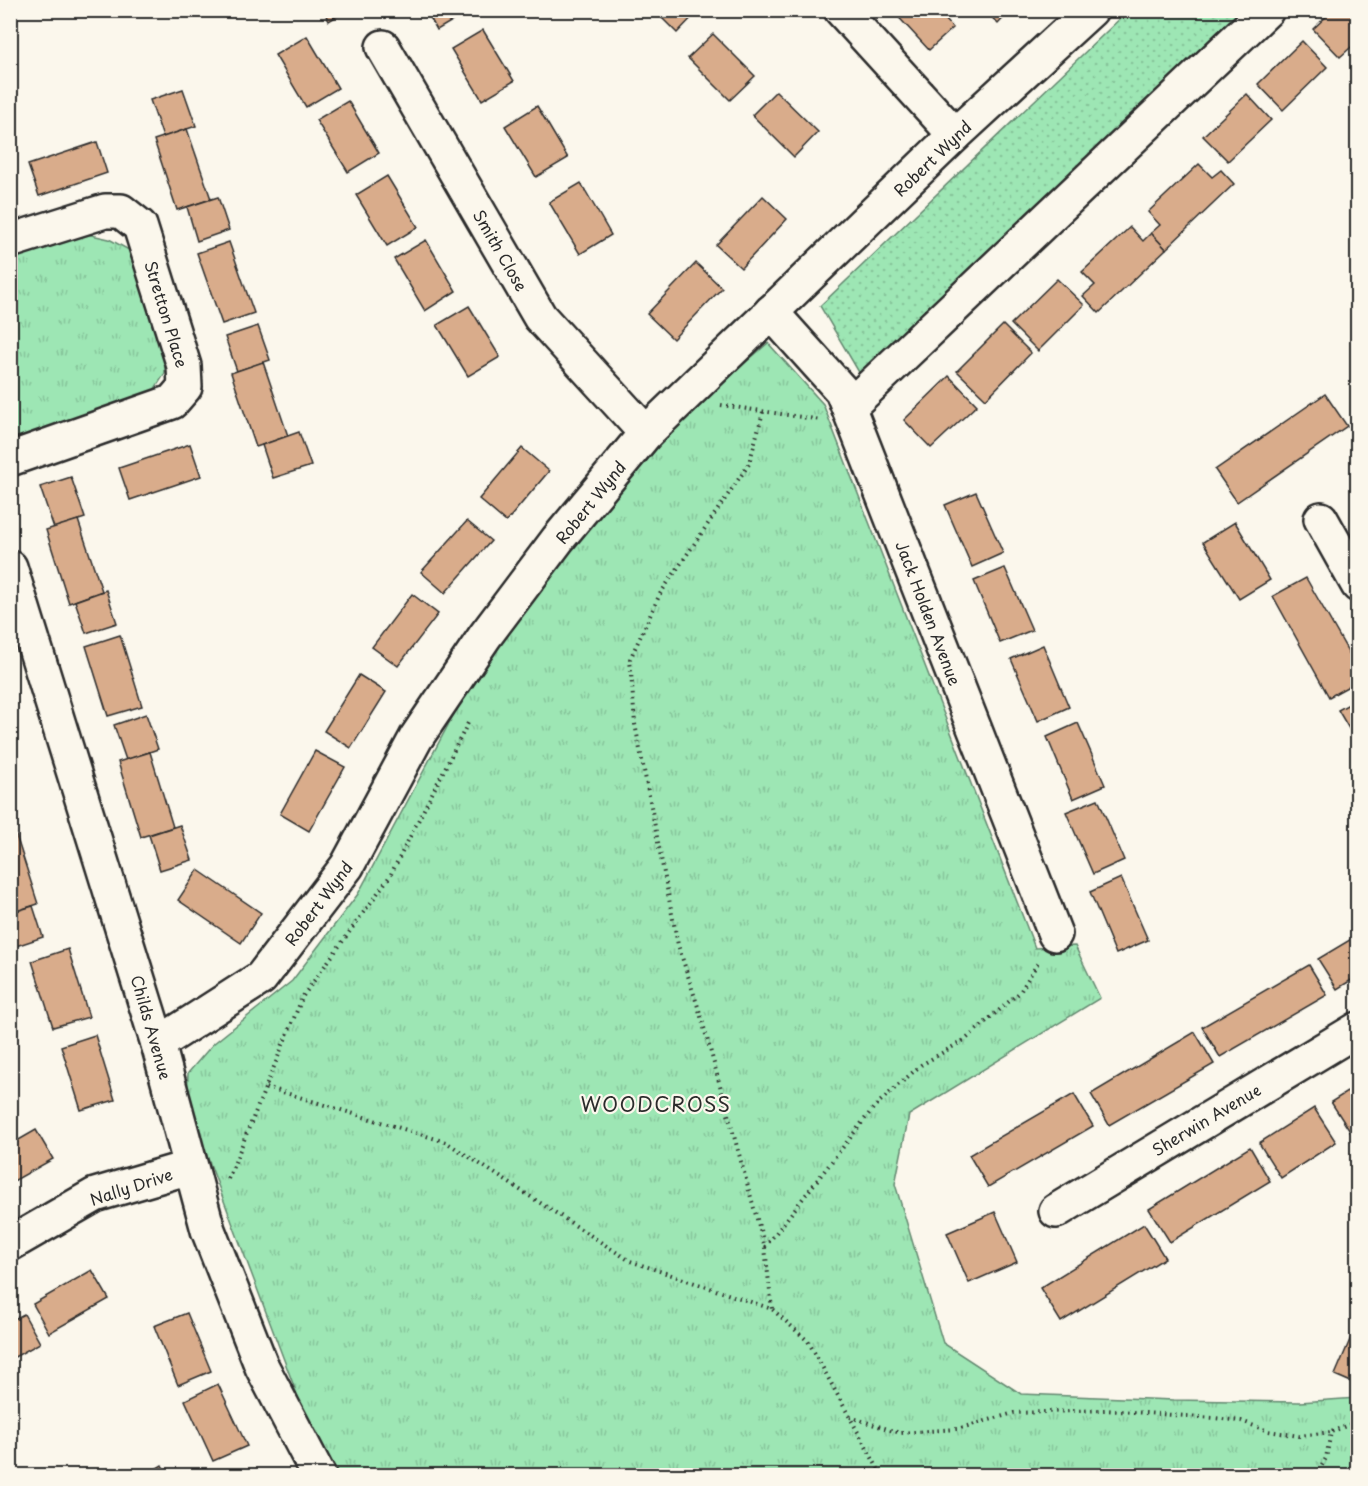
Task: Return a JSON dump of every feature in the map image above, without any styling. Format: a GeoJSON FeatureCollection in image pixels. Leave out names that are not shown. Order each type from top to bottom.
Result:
{"type":"FeatureCollection","features":[{"type":"Feature","properties":{"kind":"street"},"geometry":{"type":"LineString","coordinates":[[841,10],[955,135]]}},
{"type":"Feature","properties":{"kind":"street","name":"Robert Wynd"},"geometry":{"type":"LineString","coordinates":[[158,1044],[261,978],[347,866],[416,738],[485,636],[558,539],[646,433],[955,135],[1091,10]]}},
{"type":"Feature","properties":{"kind":"street"},"geometry":{"type":"LineString","coordinates":[[853,416],[1267,10]]}},
{"type":"Feature","properties":{"kind":"street","name":"Smith Close"},"geometry":{"type":"LineString","coordinates":[[383,47],[540,317],[646,433]]}},
{"type":"Feature","properties":{"kind":"street","name":"Stretton Place"},"geometry":{"type":"LineString","coordinates":[[10,241],[105,211],[121,211],[140,226],[184,366],[185,387],[172,402],[10,459]]}},
{"type":"Feature","properties":{"kind":"street","name":"Jack Holden Avenue"},"geometry":{"type":"LineString","coordinates":[[771,312],[843,390],[1055,934]]}},
{"type":"Feature","properties":{"kind":"street"},"geometry":{"type":"LineString","coordinates":[[1321,519],[1358,585]]}},
{"type":"Feature","properties":{"kind":"street","name":"Childs Avenue"},"geometry":{"type":"LineString","coordinates":[[10,567],[158,1044],[208,1230],[261,1367],[319,1476]]}},
{"type":"Feature","properties":{"kind":"street","name":"Sherwin Avenue"},"geometry":{"type":"LineString","coordinates":[[1056,1211],[1358,1029]]}},
{"type":"Feature","properties":{"kind":"street","name":"Nally Drive"},"geometry":{"type":"LineString","coordinates":[[10,1244],[96,1195],[190,1167]]}},
{"type":"Feature","properties":{"kind":"path"},"geometry":{"type":"LineString","coordinates":[[712,404],[763,411],[853,416]]}},
{"type":"Feature","properties":{"kind":"path"},"geometry":{"type":"LineString","coordinates":[[763,411],[749,464],[660,594],[630,659],[635,724],[678,945],[700,1013],[765,1248],[772,1309]]}},
{"type":"Feature","properties":{"kind":"path"},"geometry":{"type":"LineString","coordinates":[[226,1186],[303,996],[390,876],[470,717]]}},
{"type":"Feature","properties":{"kind":"path"},"geometry":{"type":"LineString","coordinates":[[765,1248],[875,1106],[921,1065],[966,1040],[1020,992],[1055,934]]}},
{"type":"Feature","properties":{"kind":"path"},"geometry":{"type":"LineString","coordinates":[[266,1087],[446,1142],[630,1261],[772,1309],[808,1341],[882,1476]]}},
{"type":"Feature","properties":{"kind":"path"},"geometry":{"type":"LineString","coordinates":[[849,1417],[900,1433],[957,1429],[1014,1413],[1105,1410],[1241,1421],[1268,1431],[1299,1436],[1331,1432],[1358,1421]]}},
{"type":"Feature","properties":{"kind":"path"},"geometry":{"type":"LineString","coordinates":[[1316,1476],[1326,1458],[1331,1432]]}},
{"type":"Feature","properties":{"kind":"green space"},"geometry":{"type":"Polygon","coordinates":[[[1128,11],[1246,11],[860,374],[820,306],[1128,11]]]}},
{"type":"Feature","properties":{"kind":"green space"},"geometry":{"type":"Polygon","coordinates":[[[87,234],[109,239],[129,250],[164,354],[165,373],[151,395],[11,441],[10,258],[87,234]]]}},
{"type":"Feature","properties":{"kind":"green space"},"geometry":{"type":"Polygon","coordinates":[[[768,343],[823,404],[1035,948],[1075,946],[1100,998],[909,1115],[895,1184],[943,1343],[1021,1394],[1300,1402],[1357,1398],[1357,1475],[333,1475],[312,1434],[187,1103],[188,1073],[213,1044],[292,981],[358,894],[470,684],[553,570],[685,415],[768,343]]]}},
{"type":"Feature","properties":{"kind":"building"},"geometry":{"type":"Polygon","coordinates":[[[323,10],[347,10],[329,21],[323,10]]]}},
{"type":"Feature","properties":{"kind":"building"},"geometry":{"type":"Polygon","coordinates":[[[426,10],[469,10],[469,11],[437,30],[426,10]]]}},
{"type":"Feature","properties":{"kind":"building"},"geometry":{"type":"Polygon","coordinates":[[[654,10],[699,10],[677,33],[654,10]]]}},
{"type":"Feature","properties":{"kind":"building"},"geometry":{"type":"Polygon","coordinates":[[[892,10],[937,10],[953,28],[929,50],[892,10]]]}},
{"type":"Feature","properties":{"kind":"building"},"geometry":{"type":"Polygon","coordinates":[[[985,10],[1011,10],[998,24],[985,10]]]}},
{"type":"Feature","properties":{"kind":"building"},"geometry":{"type":"Polygon","coordinates":[[[1333,10],[1358,10],[1358,41],[1340,57],[1313,29],[1333,10]]]}},
{"type":"Feature","properties":{"kind":"building"},"geometry":{"type":"Polygon","coordinates":[[[483,30],[514,81],[482,100],[451,49],[483,30]]]}},
{"type":"Feature","properties":{"kind":"building"},"geometry":{"type":"Polygon","coordinates":[[[713,34],[755,76],[730,100],[688,58],[713,34]]]}},
{"type":"Feature","properties":{"kind":"building"},"geometry":{"type":"Polygon","coordinates":[[[307,36],[338,88],[306,107],[275,55],[307,36]]]}},
{"type":"Feature","properties":{"kind":"building"},"geometry":{"type":"Polygon","coordinates":[[[1302,41],[1327,67],[1283,110],[1258,84],[1302,41]]]}},
{"type":"Feature","properties":{"kind":"building"},"geometry":{"type":"Polygon","coordinates":[[[183,89],[196,126],[163,137],[150,100],[183,89]]]}},
{"type":"Feature","properties":{"kind":"building"},"geometry":{"type":"Polygon","coordinates":[[[776,91],[818,132],[794,157],[752,115],[776,91]]]}},
{"type":"Feature","properties":{"kind":"building"},"geometry":{"type":"Polygon","coordinates":[[[1247,94],[1271,120],[1228,161],[1203,136],[1247,94]]]}},
{"type":"Feature","properties":{"kind":"building"},"geometry":{"type":"Polygon","coordinates":[[[348,101],[379,153],[348,172],[316,120],[348,101]]]}},
{"type":"Feature","properties":{"kind":"building"},"geometry":{"type":"Polygon","coordinates":[[[537,106],[568,158],[536,177],[505,126],[537,106]]]}},
{"type":"Feature","properties":{"kind":"building"},"geometry":{"type":"Polygon","coordinates":[[[187,129],[211,199],[177,210],[154,140],[187,129]]]}},
{"type":"Feature","properties":{"kind":"building"},"geometry":{"type":"Polygon","coordinates":[[[97,142],[107,173],[39,196],[28,165],[97,142]]]}},
{"type":"Feature","properties":{"kind":"building"},"geometry":{"type":"Polygon","coordinates":[[[1199,164],[1212,177],[1221,170],[1234,184],[1166,249],[1151,233],[1160,225],[1148,212],[1199,164]]]}},
{"type":"Feature","properties":{"kind":"building"},"geometry":{"type":"Polygon","coordinates":[[[387,176],[418,227],[387,246],[356,195],[387,176]]]}},
{"type":"Feature","properties":{"kind":"building"},"geometry":{"type":"Polygon","coordinates":[[[581,183],[611,235],[580,254],[549,202],[581,183]]]}},
{"type":"Feature","properties":{"kind":"building"},"geometry":{"type":"Polygon","coordinates":[[[763,196],[787,219],[741,268],[716,245],[763,196]]]}},
{"type":"Feature","properties":{"kind":"building"},"geometry":{"type":"Polygon","coordinates":[[[218,197],[229,230],[197,241],[187,207],[218,197]]]}},
{"type":"Feature","properties":{"kind":"building"},"geometry":{"type":"Polygon","coordinates":[[[1130,227],[1143,241],[1151,233],[1166,249],[1099,313],[1083,296],[1095,285],[1082,272],[1130,227]]]}},
{"type":"Feature","properties":{"kind":"building"},"geometry":{"type":"Polygon","coordinates":[[[426,240],[456,291],[425,311],[394,259],[426,240]]]}},
{"type":"Feature","properties":{"kind":"building"},"geometry":{"type":"Polygon","coordinates":[[[229,242],[254,313],[222,324],[197,253],[229,242]]]}},
{"type":"Feature","properties":{"kind":"building"},"geometry":{"type":"Polygon","coordinates":[[[696,263],[722,288],[673,339],[647,314],[696,263]]]}},
{"type":"Feature","properties":{"kind":"building"},"geometry":{"type":"Polygon","coordinates":[[[1057,279],[1084,305],[1038,351],[1011,324],[1057,279]]]}},
{"type":"Feature","properties":{"kind":"building"},"geometry":{"type":"Polygon","coordinates":[[[469,306],[500,357],[468,376],[437,325],[469,306]]]}},
{"type":"Feature","properties":{"kind":"building"},"geometry":{"type":"Polygon","coordinates":[[[1003,325],[1031,353],[986,399],[957,371],[1003,325]]]}},
{"type":"Feature","properties":{"kind":"building"},"geometry":{"type":"Polygon","coordinates":[[[258,326],[270,360],[237,371],[225,337],[258,326]]]}},
{"type":"Feature","properties":{"kind":"building"},"geometry":{"type":"Polygon","coordinates":[[[263,362],[288,436],[256,447],[231,373],[263,362]]]}},
{"type":"Feature","properties":{"kind":"building"},"geometry":{"type":"Polygon","coordinates":[[[949,376],[977,405],[931,448],[904,420],[949,376]]]}},
{"type":"Feature","properties":{"kind":"building"},"geometry":{"type":"Polygon","coordinates":[[[1325,394],[1347,426],[1237,502],[1215,470],[1325,394]]]}},
{"type":"Feature","properties":{"kind":"building"},"geometry":{"type":"Polygon","coordinates":[[[299,432],[311,466],[273,478],[262,445],[299,432]]]}},
{"type":"Feature","properties":{"kind":"building"},"geometry":{"type":"Polygon","coordinates":[[[190,444],[201,476],[130,500],[119,468],[190,444]]]}},
{"type":"Feature","properties":{"kind":"building"},"geometry":{"type":"Polygon","coordinates":[[[522,448],[549,471],[506,522],[479,499],[522,448]]]}},
{"type":"Feature","properties":{"kind":"building"},"geometry":{"type":"Polygon","coordinates":[[[71,477],[85,518],[54,528],[40,487],[71,477]]]}},
{"type":"Feature","properties":{"kind":"building"},"geometry":{"type":"Polygon","coordinates":[[[976,492],[1003,553],[972,567],[945,505],[976,492]]]}},
{"type":"Feature","properties":{"kind":"building"},"geometry":{"type":"Polygon","coordinates":[[[78,520],[102,591],[69,603],[46,530],[78,520]]]}},
{"type":"Feature","properties":{"kind":"building"},"geometry":{"type":"Polygon","coordinates":[[[467,521],[491,541],[445,593],[421,572],[467,521]]]}},
{"type":"Feature","properties":{"kind":"building"},"geometry":{"type":"Polygon","coordinates":[[[1235,522],[1270,580],[1239,599],[1203,542],[1235,522]]]}},
{"type":"Feature","properties":{"kind":"building"},"geometry":{"type":"Polygon","coordinates":[[[1005,568],[1032,630],[1000,643],[974,581],[1005,568]]]}},
{"type":"Feature","properties":{"kind":"building"},"geometry":{"type":"Polygon","coordinates":[[[1306,578],[1358,669],[1358,681],[1329,697],[1273,596],[1306,578]]]}},
{"type":"Feature","properties":{"kind":"building"},"geometry":{"type":"Polygon","coordinates":[[[106,590],[117,623],[86,633],[75,601],[106,590]]]}},
{"type":"Feature","properties":{"kind":"building"},"geometry":{"type":"Polygon","coordinates":[[[412,594],[438,614],[398,666],[372,647],[412,594]]]}},
{"type":"Feature","properties":{"kind":"building"},"geometry":{"type":"Polygon","coordinates":[[[120,635],[142,706],[108,716],[86,646],[120,635]]]}},
{"type":"Feature","properties":{"kind":"building"},"geometry":{"type":"Polygon","coordinates":[[[1043,645],[1069,707],[1038,721],[1011,659],[1043,645]]]}},
{"type":"Feature","properties":{"kind":"building"},"geometry":{"type":"Polygon","coordinates":[[[359,675],[386,692],[351,748],[324,731],[359,675]]]}},
{"type":"Feature","properties":{"kind":"building"},"geometry":{"type":"Polygon","coordinates":[[[1358,699],[1358,744],[1338,710],[1358,699]]]}},
{"type":"Feature","properties":{"kind":"building"},"geometry":{"type":"Polygon","coordinates":[[[146,714],[158,749],[126,760],[114,725],[146,714]]]}},
{"type":"Feature","properties":{"kind":"building"},"geometry":{"type":"Polygon","coordinates":[[[1078,723],[1105,785],[1073,799],[1047,737],[1078,723]]]}},
{"type":"Feature","properties":{"kind":"building"},"geometry":{"type":"Polygon","coordinates":[[[315,751],[345,767],[309,831],[280,814],[315,751]]]}},
{"type":"Feature","properties":{"kind":"building"},"geometry":{"type":"Polygon","coordinates":[[[150,752],[173,827],[141,837],[118,762],[150,752]]]}},
{"type":"Feature","properties":{"kind":"building"},"geometry":{"type":"Polygon","coordinates":[[[1098,799],[1124,860],[1093,874],[1066,812],[1098,799]]]}},
{"type":"Feature","properties":{"kind":"building"},"geometry":{"type":"Polygon","coordinates":[[[180,825],[192,860],[160,870],[149,835],[180,825]]]}},
{"type":"Feature","properties":{"kind":"building"},"geometry":{"type":"Polygon","coordinates":[[[15,832],[38,904],[10,913],[10,834],[15,832]]]}},
{"type":"Feature","properties":{"kind":"building"},"geometry":{"type":"Polygon","coordinates":[[[198,870],[261,913],[241,943],[178,900],[198,870]]]}},
{"type":"Feature","properties":{"kind":"building"},"geometry":{"type":"Polygon","coordinates":[[[1121,878],[1148,940],[1116,954],[1090,892],[1121,878]]]}},
{"type":"Feature","properties":{"kind":"building"},"geometry":{"type":"Polygon","coordinates":[[[33,906],[43,937],[10,948],[10,913],[33,906]]]}},
{"type":"Feature","properties":{"kind":"building"},"geometry":{"type":"Polygon","coordinates":[[[1358,935],[1358,976],[1337,989],[1318,959],[1358,935]]]}},
{"type":"Feature","properties":{"kind":"building"},"geometry":{"type":"Polygon","coordinates":[[[68,949],[89,1017],[53,1027],[32,961],[68,949]]]}},
{"type":"Feature","properties":{"kind":"building"},"geometry":{"type":"Polygon","coordinates":[[[1309,965],[1327,995],[1220,1057],[1202,1027],[1309,965]]]}},
{"type":"Feature","properties":{"kind":"building"},"geometry":{"type":"Polygon","coordinates":[[[1195,1032],[1214,1064],[1109,1125],[1091,1094],[1195,1032]]]}},
{"type":"Feature","properties":{"kind":"building"},"geometry":{"type":"Polygon","coordinates":[[[95,1035],[115,1100],[81,1110],[61,1046],[95,1035]]]}},
{"type":"Feature","properties":{"kind":"building"},"geometry":{"type":"Polygon","coordinates":[[[1358,1085],[1358,1129],[1351,1133],[1331,1102],[1358,1085]]]}},
{"type":"Feature","properties":{"kind":"building"},"geometry":{"type":"Polygon","coordinates":[[[1074,1094],[1093,1126],[988,1187],[969,1155],[1074,1094]]]}},
{"type":"Feature","properties":{"kind":"building"},"geometry":{"type":"Polygon","coordinates":[[[1314,1108],[1336,1142],[1281,1178],[1259,1143],[1314,1108]]]}},
{"type":"Feature","properties":{"kind":"building"},"geometry":{"type":"Polygon","coordinates":[[[36,1130],[53,1159],[10,1183],[10,1145],[36,1130]]]}},
{"type":"Feature","properties":{"kind":"building"},"geometry":{"type":"Polygon","coordinates":[[[1250,1147],[1270,1181],[1170,1242],[1149,1209],[1250,1147]]]}},
{"type":"Feature","properties":{"kind":"building"},"geometry":{"type":"Polygon","coordinates":[[[995,1212],[1017,1262],[969,1283],[947,1233],[995,1212]]]}},
{"type":"Feature","properties":{"kind":"building"},"geometry":{"type":"Polygon","coordinates":[[[1144,1224],[1165,1258],[1061,1322],[1040,1288],[1144,1224]]]}},
{"type":"Feature","properties":{"kind":"building"},"geometry":{"type":"Polygon","coordinates":[[[92,1270],[109,1299],[49,1333],[33,1304],[92,1270]]]}},
{"type":"Feature","properties":{"kind":"building"},"geometry":{"type":"Polygon","coordinates":[[[187,1313],[211,1371],[178,1385],[154,1326],[187,1313]]]}},
{"type":"Feature","properties":{"kind":"building"},"geometry":{"type":"Polygon","coordinates":[[[24,1314],[40,1343],[11,1359],[10,1321],[24,1314]]]}},
{"type":"Feature","properties":{"kind":"building"},"geometry":{"type":"Polygon","coordinates":[[[1358,1321],[1358,1385],[1335,1375],[1358,1321]]]}},
{"type":"Feature","properties":{"kind":"building"},"geometry":{"type":"Polygon","coordinates":[[[218,1384],[247,1446],[213,1461],[185,1400],[218,1384]]]}},
{"type":"Feature","properties":{"kind":"building"},"geometry":{"type":"Polygon","coordinates":[[[162,1465],[168,1476],[144,1476],[162,1465]]]}},
{"type":"Feature","properties":{"kind":"district","name":"WOODCROSS"},"geometry":{"type":"Point","coordinates":[656,1104]}}]}
